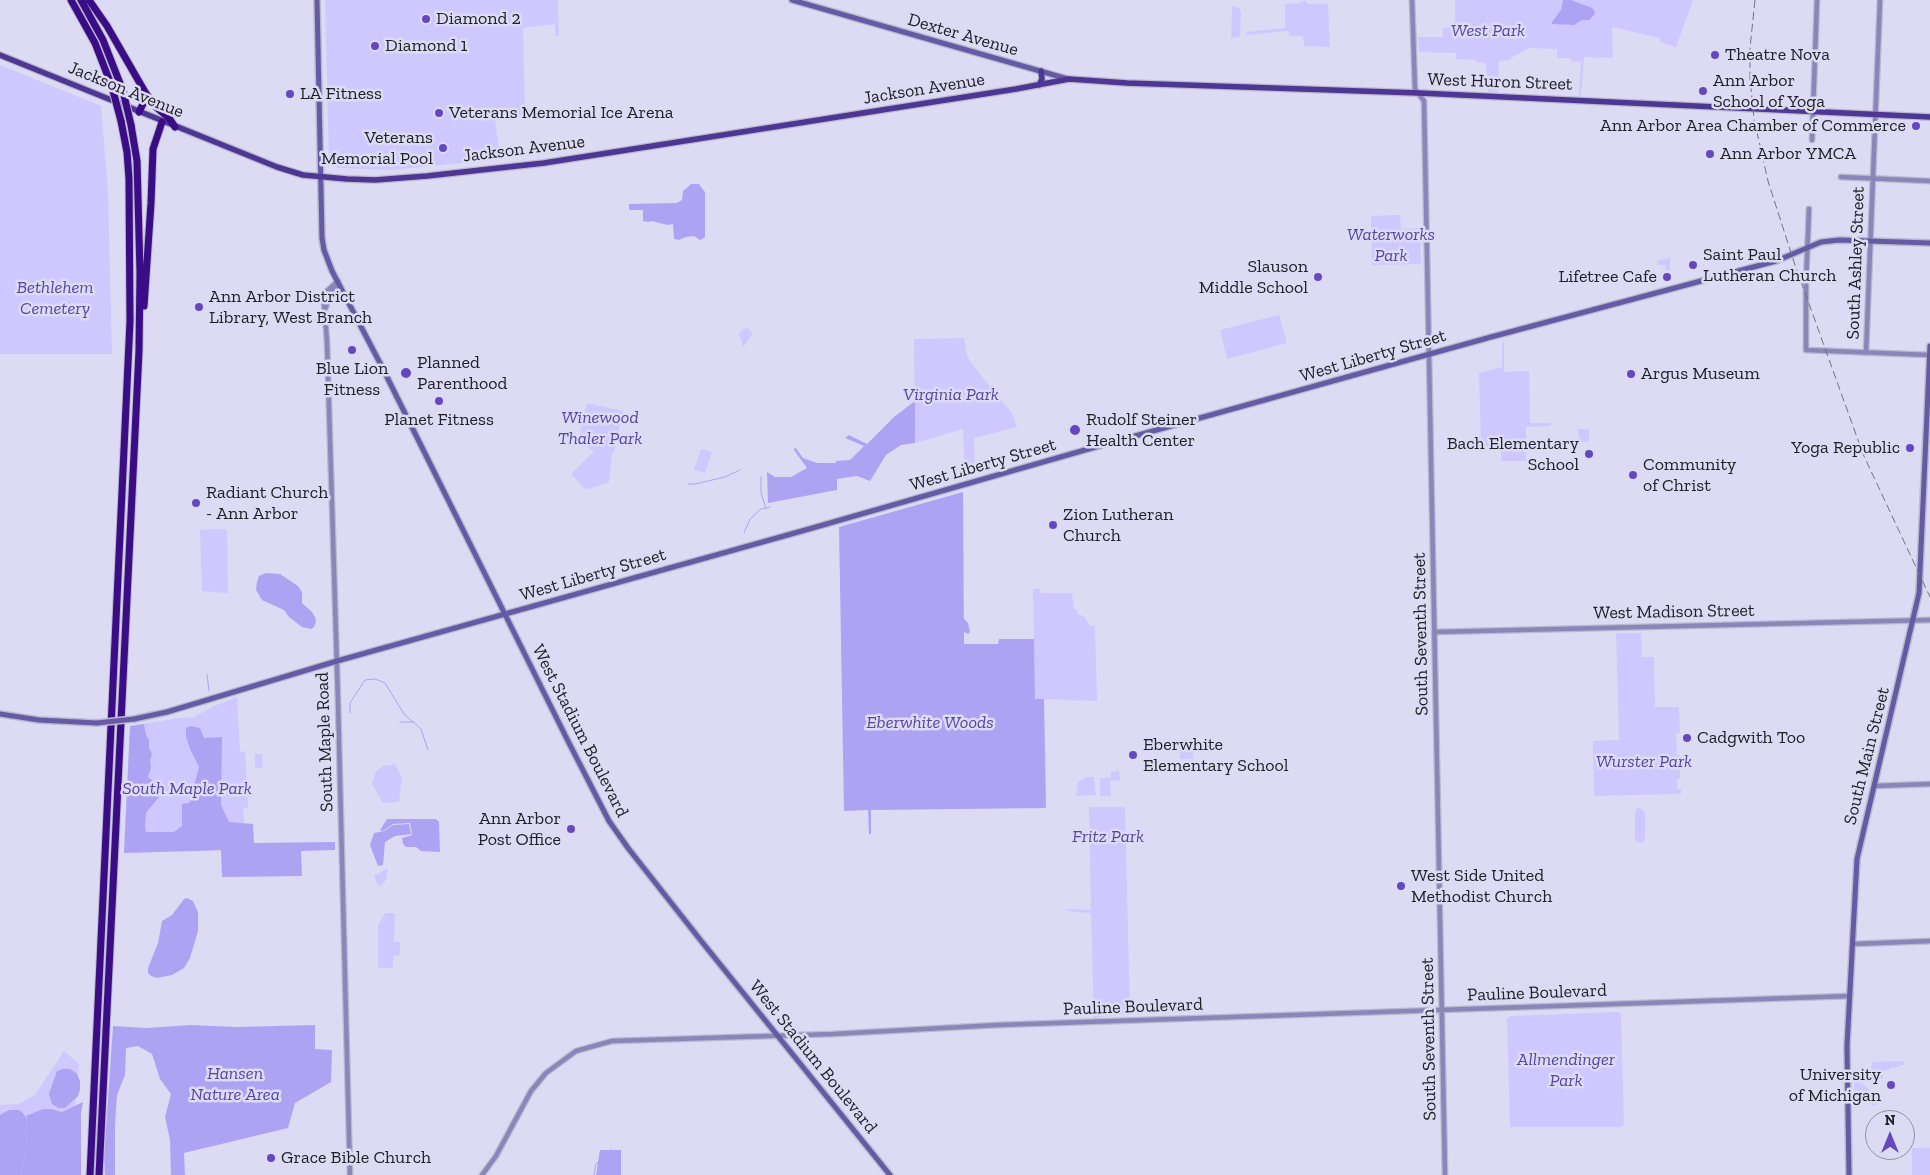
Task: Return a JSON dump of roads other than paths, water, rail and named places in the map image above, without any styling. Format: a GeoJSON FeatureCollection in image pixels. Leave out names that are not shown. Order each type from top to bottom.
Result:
{"type":"FeatureCollection","features":[{"type":"Feature","properties":{"kind":"highway"},"geometry":{"type":"LineString","coordinates":[[71,0],[95,43],[112,87],[127,152],[129,179],[130,321],[90,1175]]}},
{"type":"Feature","properties":{"kind":"highway"},"geometry":{"type":"LineString","coordinates":[[81,0],[104,40],[123,91],[131,125],[137,170],[140,273],[139,336],[99,1175]]}},
{"type":"Feature","properties":{"kind":"highway"},"geometry":{"type":"LineString","coordinates":[[89,0],[107,26],[145,92],[155,106],[169,118],[174,127]]}},
{"type":"Feature","properties":{"kind":"highway"},"geometry":{"type":"LineString","coordinates":[[139,112],[144,102],[145,92]]}},
{"type":"Feature","properties":{"kind":"highway"},"geometry":{"type":"LineString","coordinates":[[139,336],[146,285],[153,149],[162,122]]}},
{"type":"Feature","properties":{"kind":"main road"},"geometry":{"type":"LineString","coordinates":[[317,0],[321,177]]}},
{"type":"Feature","properties":{"kind":"main road","name":"Dexter Avenue"},"geometry":{"type":"LineString","coordinates":[[792,0],[1069,79]]}},
{"type":"Feature","properties":{"kind":"main road","name":"Jackson Avenue"},"geometry":{"type":"LineString","coordinates":[[0,55],[174,127],[277,167],[321,177],[375,180],[523,165],[1039,86],[1069,79]]}},
{"type":"Feature","properties":{"kind":"main road"},"geometry":{"type":"LineString","coordinates":[[1039,86],[1042,79],[1041,71]]}},
{"type":"Feature","properties":{"kind":"main road","name":"West Huron Street"},"geometry":{"type":"LineString","coordinates":[[1069,79],[1136,84],[1419,94],[1930,117]]}},
{"type":"Feature","properties":{"kind":"main road","name":"West Stadium Boulevard"},"geometry":{"type":"LineString","coordinates":[[321,177],[322,238],[324,250],[339,284],[594,794],[609,820],[646,871],[890,1175]]}},
{"type":"Feature","properties":{"kind":"main road","name":"West Liberty Street"},"geometry":{"type":"LineString","coordinates":[[0,714],[39,720],[97,723],[134,719],[175,710],[337,661],[1092,448],[1429,354],[1776,261],[1821,242],[1832,240],[1930,243]]}},
{"type":"Feature","properties":{"kind":"main road","name":"South Main Street"},"geometry":{"type":"LineString","coordinates":[[1849,1175],[1847,1052],[1857,859],[1914,620],[1921,578],[1930,346]]}},
{"type":"Feature","properties":{"kind":"street","name":"South Seventh Street"},"geometry":{"type":"LineString","coordinates":[[1412,0],[1415,89],[1424,101],[1445,1175]]}},
{"type":"Feature","properties":{"kind":"street"},"geometry":{"type":"LineString","coordinates":[[1812,140],[1817,0]]}},
{"type":"Feature","properties":{"kind":"street","name":"South Ashley Street"},"geometry":{"type":"LineString","coordinates":[[1866,353],[1880,0]]}},
{"type":"Feature","properties":{"kind":"street"},"geometry":{"type":"LineString","coordinates":[[1841,177],[1930,181]]}},
{"type":"Feature","properties":{"kind":"street"},"geometry":{"type":"LineString","coordinates":[[1809,209],[1806,350],[1930,356]]}},
{"type":"Feature","properties":{"kind":"street","name":"South Maple Road"},"geometry":{"type":"LineString","coordinates":[[339,284],[330,293],[326,308],[350,1175]]}},
{"type":"Feature","properties":{"kind":"street","name":"West Madison Street"},"geometry":{"type":"LineString","coordinates":[[1435,632],[1930,620]]}},
{"type":"Feature","properties":{"kind":"street"},"geometry":{"type":"LineString","coordinates":[[1874,786],[1930,784]]}},
{"type":"Feature","properties":{"kind":"street"},"geometry":{"type":"LineString","coordinates":[[1853,944],[1930,941]]}},
{"type":"Feature","properties":{"kind":"street","name":"Pauline Boulevard"},"geometry":{"type":"LineString","coordinates":[[482,1175],[496,1156],[531,1091],[540,1079],[554,1066],[576,1051],[597,1044],[622,1040],[778,1036],[998,1025],[1850,996]]}},
{"type":"Feature","properties":{"kind":"waterway"},"geometry":{"type":"LineString","coordinates":[[822,490],[826,482],[854,473],[855,470],[864,464],[864,457],[870,455],[871,448],[875,447],[885,438]]}},
{"type":"Feature","properties":{"kind":"waterway"},"geometry":{"type":"LineString","coordinates":[[688,484],[725,477],[740,470]]}},
{"type":"Feature","properties":{"kind":"waterway"},"geometry":{"type":"LineString","coordinates":[[761,477],[761,493],[766,508]]}},
{"type":"Feature","properties":{"kind":"waterway"},"geometry":{"type":"LineString","coordinates":[[744,533],[750,519],[761,509],[770,507]]}},
{"type":"Feature","properties":{"kind":"waterway"},"geometry":{"type":"LineString","coordinates":[[854,590],[848,595],[842,593],[843,585],[850,580],[851,574],[847,565],[855,560],[858,550],[874,545],[879,535],[887,529],[888,525],[886,522]]}},
{"type":"Feature","properties":{"kind":"waterway"},"geometry":{"type":"LineString","coordinates":[[207,674],[209,691]]}},
{"type":"Feature","properties":{"kind":"waterway"},"geometry":{"type":"LineString","coordinates":[[350,713],[350,703],[365,680],[375,679],[385,683],[404,714],[421,729],[428,750]]}},
{"type":"Feature","properties":{"kind":"waterway"},"geometry":{"type":"LineString","coordinates":[[925,791],[932,786],[936,779],[941,779],[945,769],[951,768],[957,760],[966,756],[988,759],[994,756],[998,747],[1016,747],[1022,740],[1024,723],[1032,719],[1039,710]]}},
{"type":"Feature","properties":{"kind":"waterway"},"geometry":{"type":"LineString","coordinates":[[400,722],[414,722]]}},
{"type":"Feature","properties":{"kind":"waterway"},"geometry":{"type":"LineString","coordinates":[[213,748],[213,802]]}},
{"type":"Feature","properties":{"kind":"waterway"},"geometry":{"type":"LineString","coordinates":[[199,851],[207,847],[213,840],[215,823],[213,806]]}},
{"type":"Feature","properties":{"kind":"waterway"},"geometry":{"type":"LineString","coordinates":[[594,1175],[596,1164],[611,1149]]}},
{"type":"Feature","properties":{"kind":"railway"},"geometry":{"type":"LineString","coordinates":[[1755,0],[1750,48],[1750,78],[1754,119],[1768,181],[1794,262],[1863,454],[1930,597]]}},
{"type":"Feature","properties":{"kind":"place","name":"Diamond 2"},"geometry":{"type":"Point","coordinates":[426,19]}},
{"type":"Feature","properties":{"kind":"place","name":"Diamond 1"},"geometry":{"type":"Point","coordinates":[375,46]}},
{"type":"Feature","properties":{"kind":"place","name":"Theatre Nova"},"geometry":{"type":"Point","coordinates":[1715,55]}},
{"type":"Feature","properties":{"kind":"place","name":"Ann Arbor School of Yoga"},"geometry":{"type":"Point","coordinates":[1703,91]}},
{"type":"Feature","properties":{"kind":"place","name":"LA Fitness"},"geometry":{"type":"Point","coordinates":[290,94]}},
{"type":"Feature","properties":{"kind":"place","name":"Veterans Memorial Ice Arena"},"geometry":{"type":"Point","coordinates":[439,113]}},
{"type":"Feature","properties":{"kind":"place","name":"Ann Arbor Area Chamber of Commerce"},"geometry":{"type":"Point","coordinates":[1916,126]}},
{"type":"Feature","properties":{"kind":"place","name":"Veterans Memorial Pool"},"geometry":{"type":"Point","coordinates":[443,148]}},
{"type":"Feature","properties":{"kind":"place","name":"Ann Arbor YMCA"},"geometry":{"type":"Point","coordinates":[1710,154]}},
{"type":"Feature","properties":{"kind":"place","name":"Saint Paul Lutheran Church"},"geometry":{"type":"Point","coordinates":[1693,265]}},
{"type":"Feature","properties":{"kind":"place","name":"Slauson Middle School"},"geometry":{"type":"Point","coordinates":[1318,277]}},
{"type":"Feature","properties":{"kind":"place","name":"Lifetree Cafe"},"geometry":{"type":"Point","coordinates":[1667,277]}},
{"type":"Feature","properties":{"kind":"place","name":"Ann Arbor District Library, West Branch"},"geometry":{"type":"Point","coordinates":[199,307]}},
{"type":"Feature","properties":{"kind":"place","name":"Blue Lion Fitness"},"geometry":{"type":"Point","coordinates":[352,350]}},
{"type":"Feature","properties":{"kind":"place","name":"Planned Parenthood"},"geometry":{"type":"Point","coordinates":[406,373]}},
{"type":"Feature","properties":{"kind":"place","name":"Argus Museum"},"geometry":{"type":"Point","coordinates":[1631,374]}},
{"type":"Feature","properties":{"kind":"place","name":"Planet Fitness"},"geometry":{"type":"Point","coordinates":[439,401]}},
{"type":"Feature","properties":{"kind":"place","name":"Rudolf Steiner Health Center"},"geometry":{"type":"Point","coordinates":[1075,430]}},
{"type":"Feature","properties":{"kind":"place","name":"Yoga Republic"},"geometry":{"type":"Point","coordinates":[1910,448]}},
{"type":"Feature","properties":{"kind":"place","name":"Bach Elementary School"},"geometry":{"type":"Point","coordinates":[1589,454]}},
{"type":"Feature","properties":{"kind":"place","name":"Community of Christ"},"geometry":{"type":"Point","coordinates":[1633,475]}},
{"type":"Feature","properties":{"kind":"place","name":"Radiant Church - Ann Arbor"},"geometry":{"type":"Point","coordinates":[196,503]}},
{"type":"Feature","properties":{"kind":"place","name":"Zion Lutheran Church"},"geometry":{"type":"Point","coordinates":[1053,525]}},
{"type":"Feature","properties":{"kind":"place","name":"Cadgwith Too"},"geometry":{"type":"Point","coordinates":[1687,738]}},
{"type":"Feature","properties":{"kind":"place","name":"Eberwhite Elementary School"},"geometry":{"type":"Point","coordinates":[1133,755]}},
{"type":"Feature","properties":{"kind":"place","name":"Ann Arbor Post Office"},"geometry":{"type":"Point","coordinates":[571,829]}},
{"type":"Feature","properties":{"kind":"place","name":"West Side United Methodist Church"},"geometry":{"type":"Point","coordinates":[1401,886]}},
{"type":"Feature","properties":{"kind":"place","name":"University of Michigan"},"geometry":{"type":"Point","coordinates":[1891,1085]}},
{"type":"Feature","properties":{"kind":"place","name":"Grace Bible Church"},"geometry":{"type":"Point","coordinates":[271,1158]}},
{"type":"Feature","properties":{"kind":"park label","name":"West Park"},"geometry":{"type":"Point","coordinates":[1488,31]}},
{"type":"Feature","properties":{"kind":"park label","name":"Waterworks Park"},"geometry":{"type":"Point","coordinates":[1391,245]}},
{"type":"Feature","properties":{"kind":"park label","name":"Bethlehem Cemetery"},"geometry":{"type":"Point","coordinates":[55,298]}},
{"type":"Feature","properties":{"kind":"park label","name":"Virginia Park"},"geometry":{"type":"Point","coordinates":[951,395]}},
{"type":"Feature","properties":{"kind":"park label","name":"Winewood Thaler Park"},"geometry":{"type":"Point","coordinates":[600,428]}},
{"type":"Feature","properties":{"kind":"park label","name":"Eberwhite Woods"},"geometry":{"type":"Point","coordinates":[930,723]}},
{"type":"Feature","properties":{"kind":"park label","name":"Wurster Park"},"geometry":{"type":"Point","coordinates":[1644,762]}},
{"type":"Feature","properties":{"kind":"park label","name":"South Maple Park"},"geometry":{"type":"Point","coordinates":[187,789]}},
{"type":"Feature","properties":{"kind":"park label","name":"Fritz Park"},"geometry":{"type":"Point","coordinates":[1108,837]}},
{"type":"Feature","properties":{"kind":"park label","name":"Allmendinger Park"},"geometry":{"type":"Point","coordinates":[1566,1070]}},
{"type":"Feature","properties":{"kind":"park label","name":"Hansen Nature Area"},"geometry":{"type":"Point","coordinates":[235,1084]}}]}
